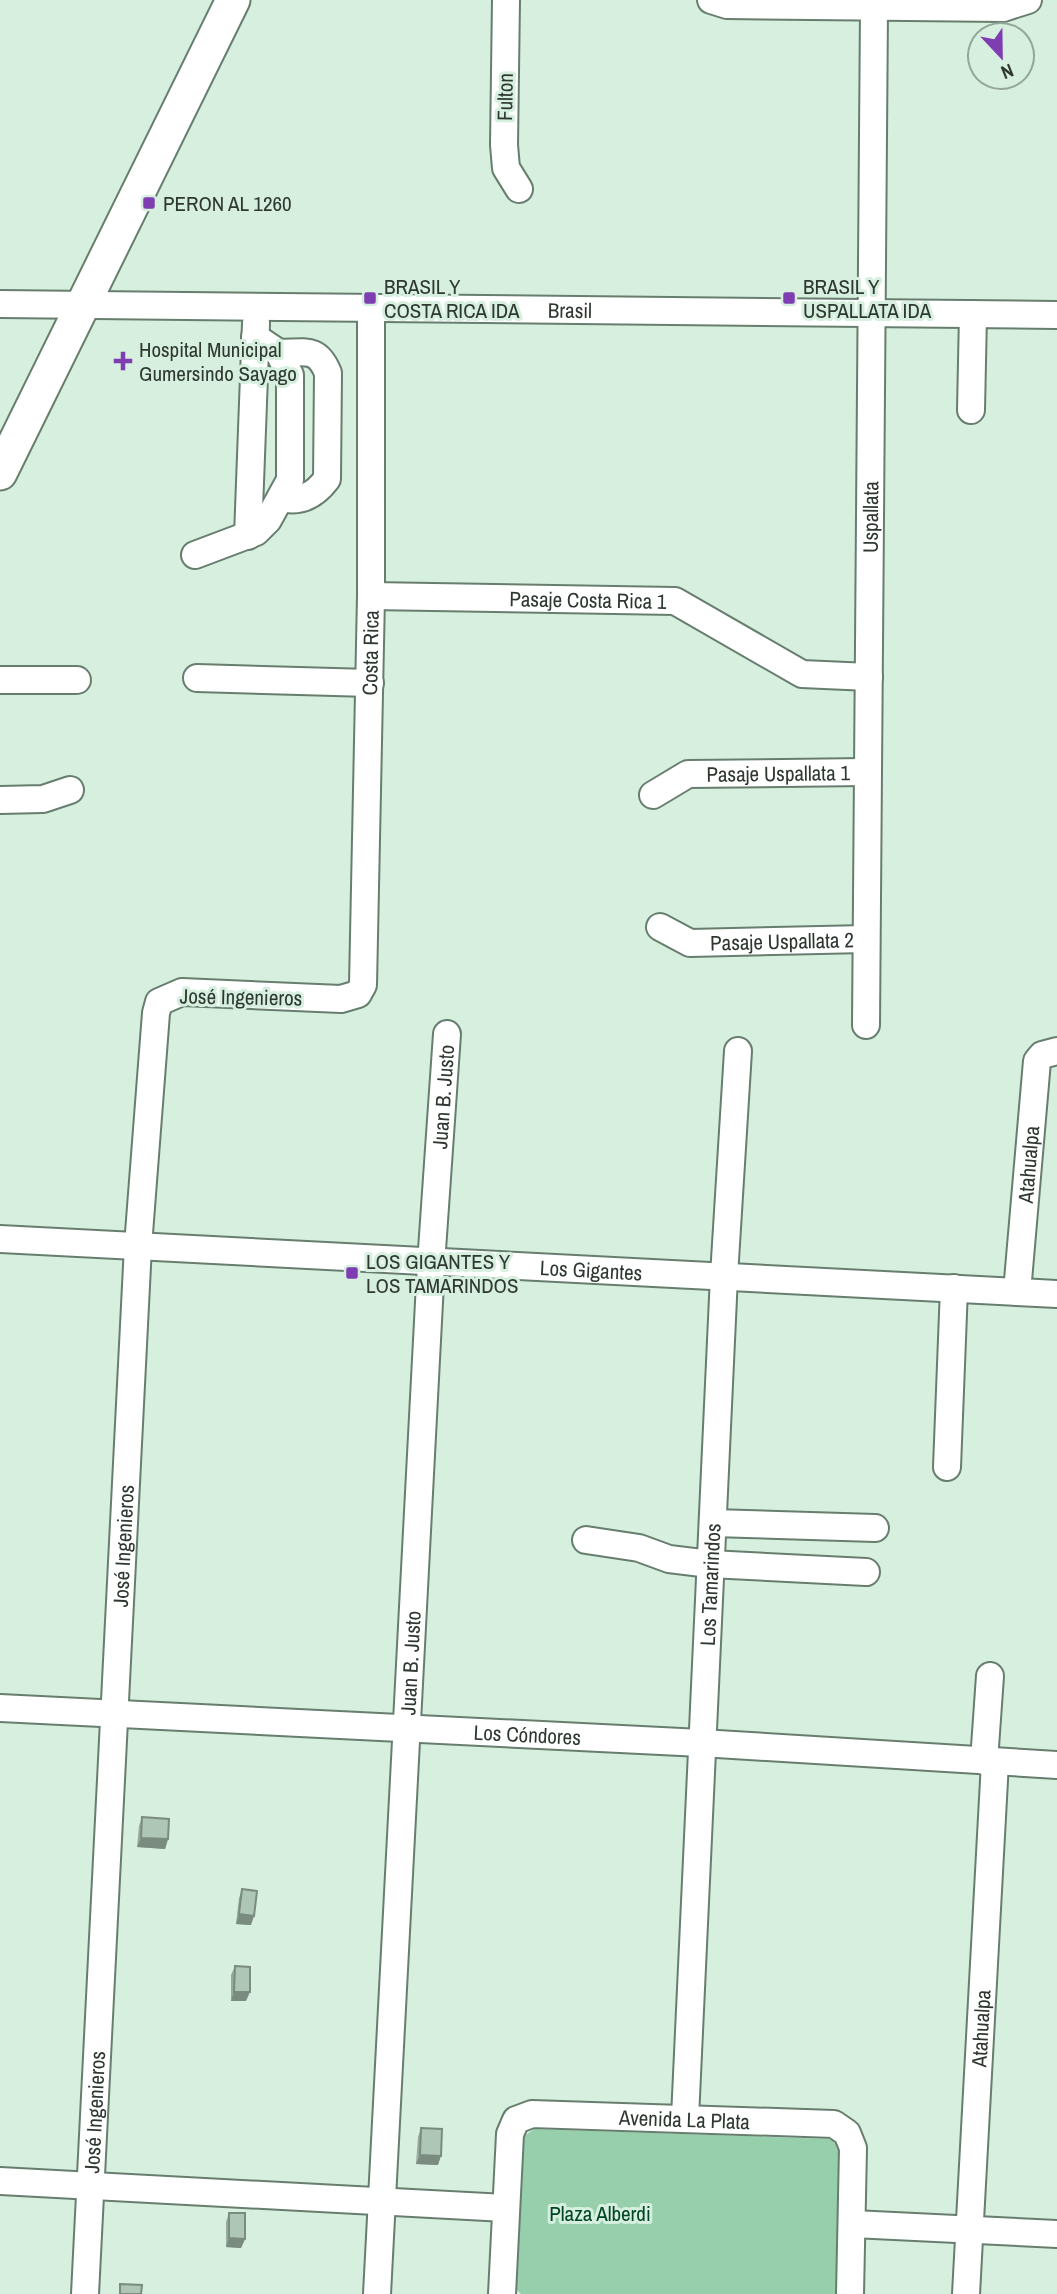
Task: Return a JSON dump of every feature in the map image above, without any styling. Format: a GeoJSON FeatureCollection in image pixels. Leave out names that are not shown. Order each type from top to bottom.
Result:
{"type":"FeatureCollection","features":[{"type":"Feature","properties":{"kind":"main road"},"geometry":{"type":"LineString","coordinates":[[0,473],[233,0]]}},
{"type":"Feature","properties":{"kind":"street","name":"Fulton"},"geometry":{"type":"LineString","coordinates":[[506,0],[504,145],[506,168],[519,190]]}},
{"type":"Feature","properties":{"kind":"street"},"geometry":{"type":"LineString","coordinates":[[711,0],[727,5],[874,9],[1003,8],[1028,0]]}},
{"type":"Feature","properties":{"kind":"street","name":"Uspallata"},"geometry":{"type":"LineString","coordinates":[[866,1025],[874,9]]}},
{"type":"Feature","properties":{"kind":"street","name":"Brasil"},"geometry":{"type":"LineString","coordinates":[[0,304],[371,310],[1057,315]]}},
{"type":"Feature","properties":{"kind":"street"},"geometry":{"type":"LineString","coordinates":[[248,536],[257,307]]}},
{"type":"Feature","properties":{"kind":"street","name":"Costa Rica"},"geometry":{"type":"LineString","coordinates":[[358,994],[365,975],[371,596],[371,310]]}},
{"type":"Feature","properties":{"kind":"street"},"geometry":{"type":"LineString","coordinates":[[971,410],[973,314]]}},
{"type":"Feature","properties":{"kind":"street"},"geometry":{"type":"LineString","coordinates":[[195,555],[248,536],[268,520],[289,480],[290,375],[279,354],[256,337]]}},
{"type":"Feature","properties":{"kind":"street"},"geometry":{"type":"LineString","coordinates":[[279,354],[314,353],[321,357],[328,373],[327,479],[317,492],[307,497],[291,501],[281,498]]}},
{"type":"Feature","properties":{"kind":"street","name":"Pasaje Costa Rica 1"},"geometry":{"type":"LineString","coordinates":[[371,596],[675,601],[802,674],[869,677]]}},
{"type":"Feature","properties":{"kind":"street"},"geometry":{"type":"LineString","coordinates":[[197,678],[370,683]]}},
{"type":"Feature","properties":{"kind":"street"},"geometry":{"type":"LineString","coordinates":[[0,680],[77,680]]}},
{"type":"Feature","properties":{"kind":"street","name":"Pasaje Uspallata 1"},"geometry":{"type":"LineString","coordinates":[[653,795],[688,774],[866,772]]}},
{"type":"Feature","properties":{"kind":"street"},"geometry":{"type":"LineString","coordinates":[[0,800],[43,799],[70,790]]}},
{"type":"Feature","properties":{"kind":"street","name":"Pasaje Uspallata 2"},"geometry":{"type":"LineString","coordinates":[[660,927],[690,943],[866,939]]}},
{"type":"Feature","properties":{"kind":"street","name":"José Ingenieros"},"geometry":{"type":"LineString","coordinates":[[85,2294],[138,1246],[159,1002],[182,992],[341,999],[358,994]]}},
{"type":"Feature","properties":{"kind":"street","name":"Juan B. Justo"},"geometry":{"type":"LineString","coordinates":[[377,2294],[432,1264],[447,1034]]}},
{"type":"Feature","properties":{"kind":"street","name":"Los Tamarindos"},"geometry":{"type":"LineString","coordinates":[[685,2118],[724,1276],[738,1051]]}},
{"type":"Feature","properties":{"kind":"street","name":"Atahualpa"},"geometry":{"type":"LineString","coordinates":[[1017,1292],[1037,1061],[1042,1055],[1057,1051]]}},
{"type":"Feature","properties":{"kind":"street","name":"Los Gigantes"},"geometry":{"type":"LineString","coordinates":[[0,1239],[432,1264],[1057,1294]]}},
{"type":"Feature","properties":{"kind":"street"},"geometry":{"type":"LineString","coordinates":[[947,1467],[954,1288]]}},
{"type":"Feature","properties":{"kind":"street"},"geometry":{"type":"LineString","coordinates":[[713,1523],[875,1528]]}},
{"type":"Feature","properties":{"kind":"street"},"geometry":{"type":"LineString","coordinates":[[586,1540],[639,1548],[669,1559],[710,1564],[866,1572]]}},
{"type":"Feature","properties":{"kind":"street","name":"Atahualpa"},"geometry":{"type":"LineString","coordinates":[[966,2294],[990,1761],[990,1676]]}},
{"type":"Feature","properties":{"kind":"street","name":"Los Cóndores"},"geometry":{"type":"LineString","coordinates":[[0,1707],[701,1743],[1057,1765]]}},
{"type":"Feature","properties":{"kind":"street","name":"Avenida La Plata"},"geometry":{"type":"LineString","coordinates":[[502,2294],[510,2134],[512,2126],[523,2116],[685,2118],[834,2124],[843,2129],[853,2148],[850,2294]]}},
{"type":"Feature","properties":{"kind":"street"},"geometry":{"type":"LineString","coordinates":[[0,2181],[505,2208]]}},
{"type":"Feature","properties":{"kind":"street"},"geometry":{"type":"LineString","coordinates":[[853,2224],[1057,2234]]}},
{"type":"Feature","properties":{"kind":"green space","name":"Plaza Alberdi"},"geometry":{"type":"Polygon","coordinates":[[[534,2129],[831,2139],[841,2150],[836,2294],[521,2294],[515,2288],[522,2138],[534,2129]]]}},
{"type":"Feature","properties":{"kind":"building"},"geometry":{"type":"Polygon","coordinates":[[[142,1817],[169,1819],[168,1839],[141,1838],[142,1817]]]}},
{"type":"Feature","properties":{"kind":"building"},"geometry":{"type":"Polygon","coordinates":[[[242,1889],[257,1891],[254,1916],[239,1914],[242,1889]]]}},
{"type":"Feature","properties":{"kind":"building"},"geometry":{"type":"Polygon","coordinates":[[[235,1966],[250,1967],[250,1992],[234,1992],[235,1966]]]}},
{"type":"Feature","properties":{"kind":"building"},"geometry":{"type":"Polygon","coordinates":[[[421,2128],[442,2129],[441,2156],[420,2155],[421,2128]]]}},
{"type":"Feature","properties":{"kind":"building"},"geometry":{"type":"Polygon","coordinates":[[[229,2213],[245,2213],[245,2239],[229,2238],[229,2213]]]}},
{"type":"Feature","properties":{"kind":"building"},"geometry":{"type":"Polygon","coordinates":[[[120,2284],[142,2285],[141,2294],[120,2294],[120,2284]]]}},
{"type":"Feature","properties":{"kind":"place","name":"PERON AL 1260"},"geometry":{"type":"Point","coordinates":[149,203]}},
{"type":"Feature","properties":{"kind":"place","name":"BRASIL Y COSTA RICA IDA"},"geometry":{"type":"Point","coordinates":[370,298]}},
{"type":"Feature","properties":{"kind":"place","name":"BRASIL Y USPALLATA IDA"},"geometry":{"type":"Point","coordinates":[789,298]}},
{"type":"Feature","properties":{"kind":"place","name":"Hospital Municipal Gumersindo Sayago"},"geometry":{"type":"Point","coordinates":[123,361]}},
{"type":"Feature","properties":{"kind":"place","name":"LOS GIGANTES Y LOS TAMARINDOS"},"geometry":{"type":"Point","coordinates":[352,1273]}}]}
